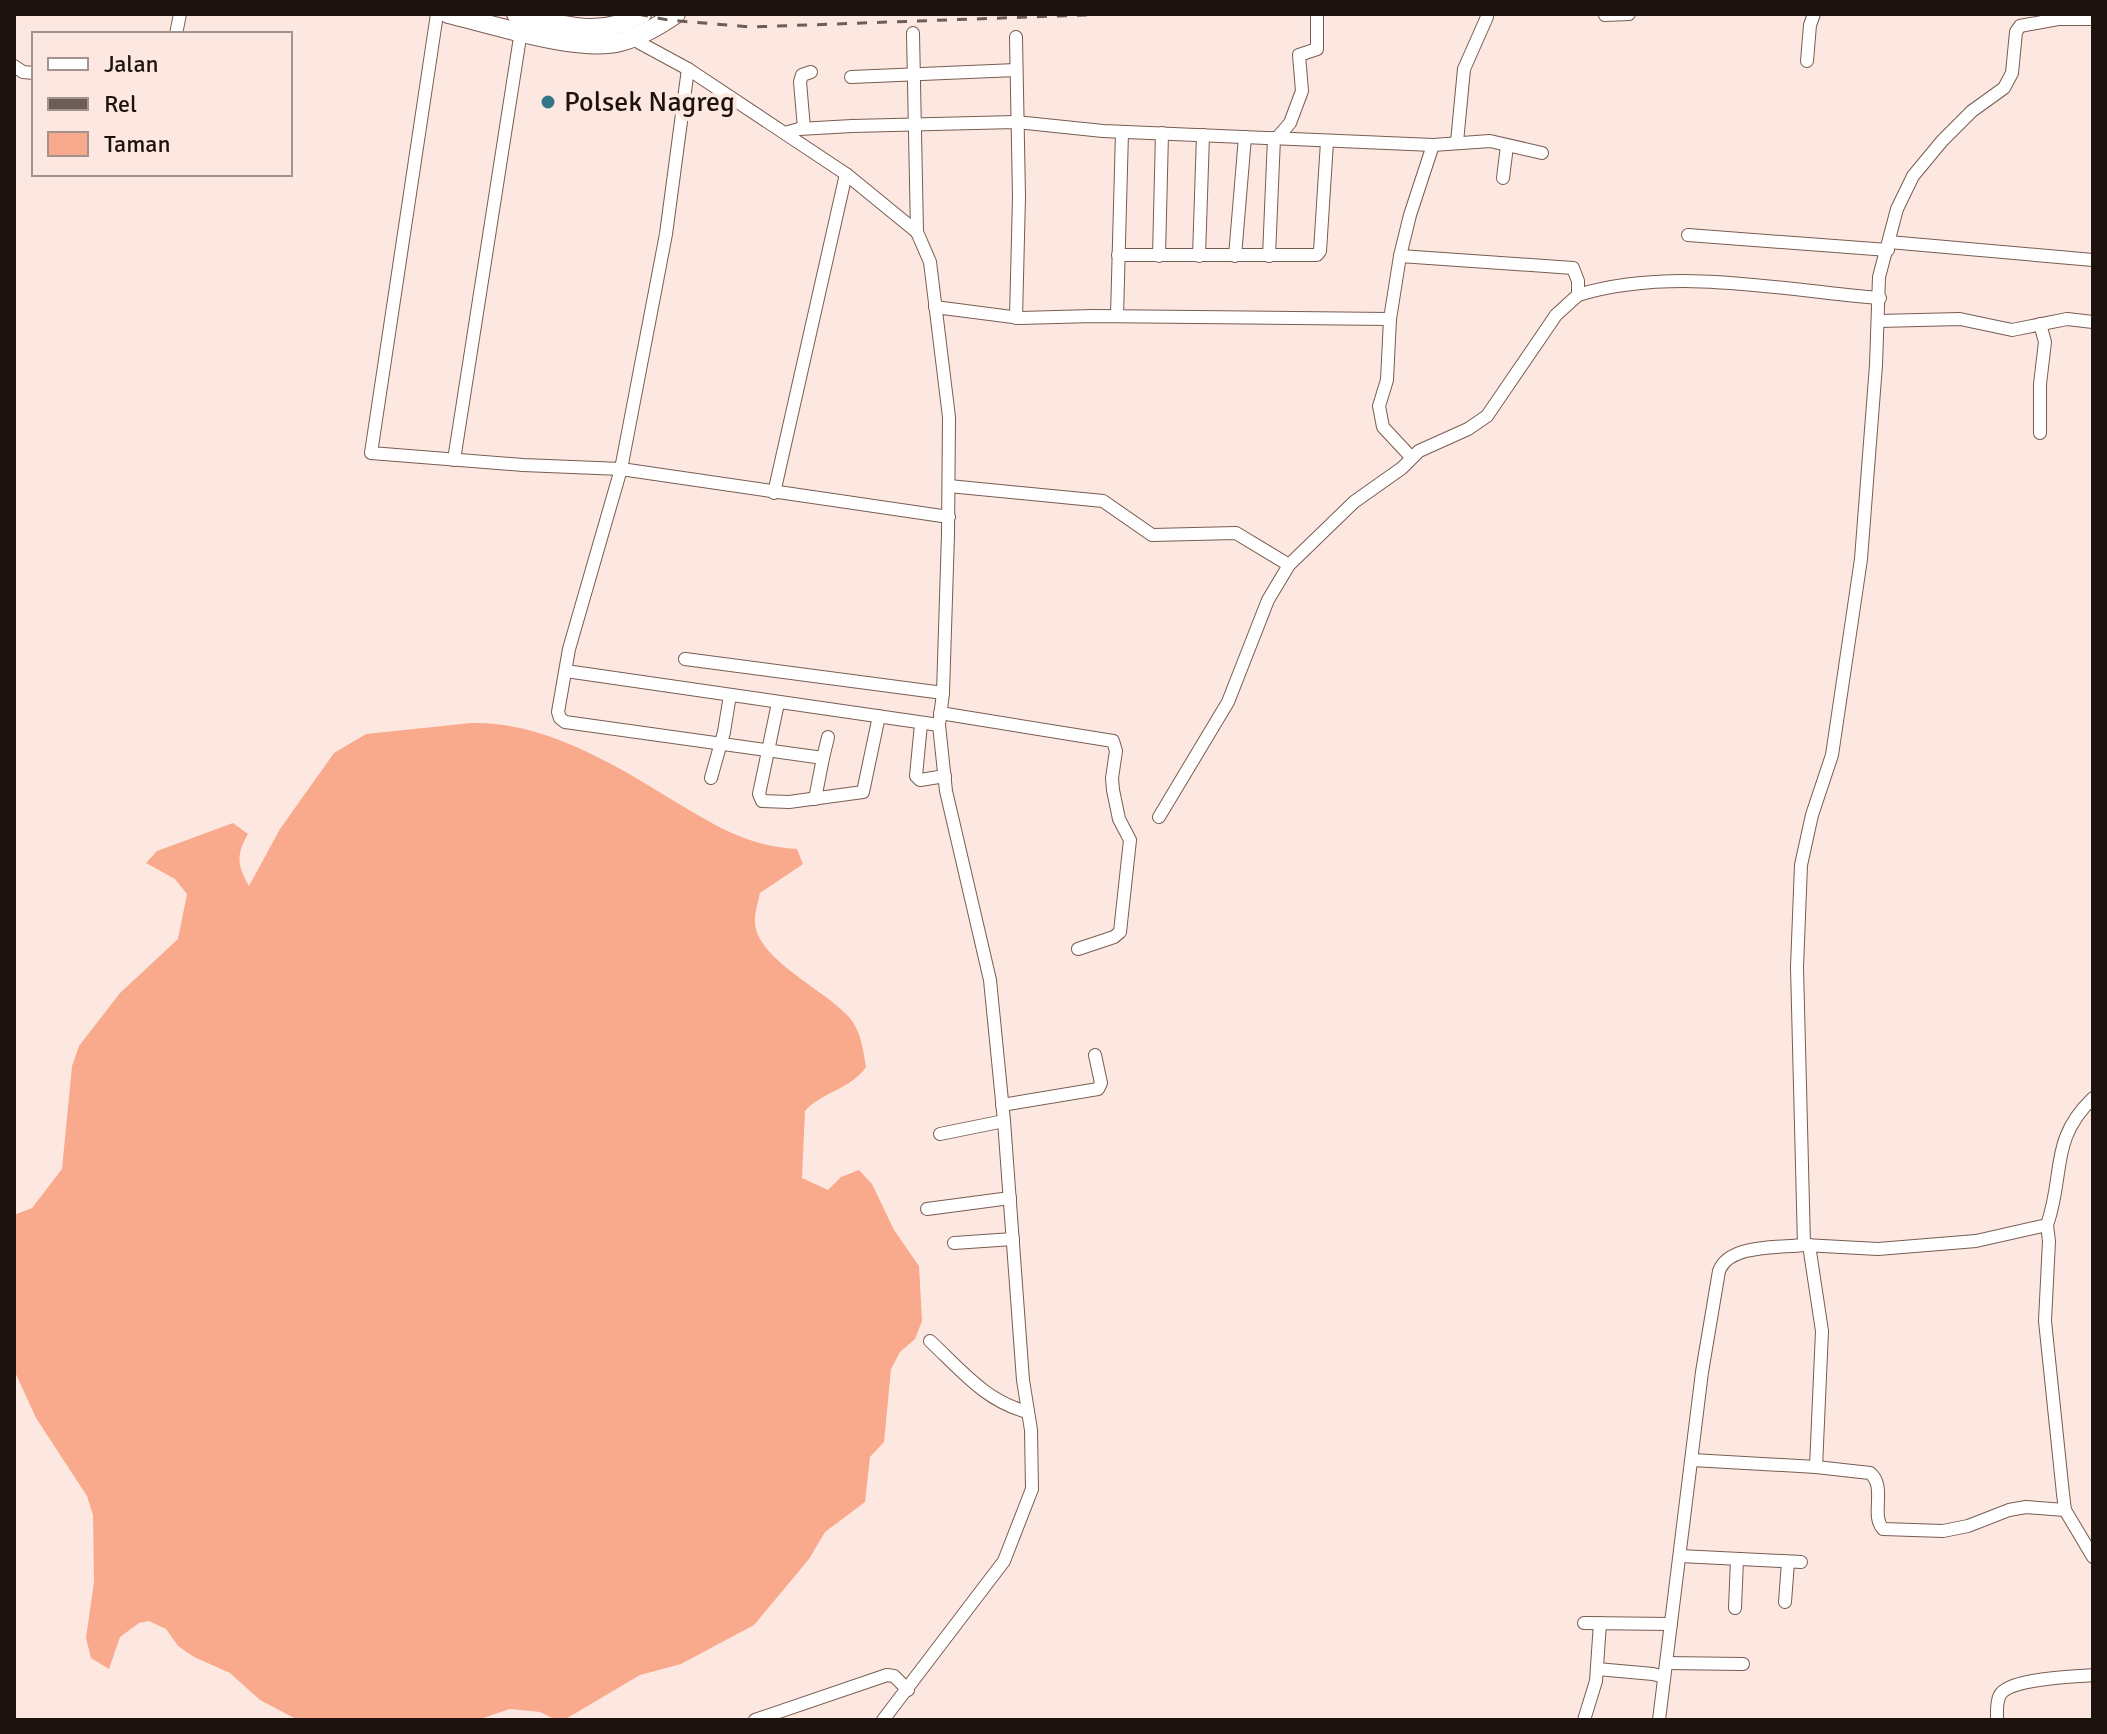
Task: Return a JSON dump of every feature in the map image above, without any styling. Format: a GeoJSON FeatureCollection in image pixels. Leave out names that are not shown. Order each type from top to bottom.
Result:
{"type":"FeatureCollection","features":[{"type":"Feature","properties":{"kind":"highway"},"geometry":{"type":"LineString","coordinates":[[448,14],[518,22],[584,44],[618,43],[642,14]]}},
{"type":"Feature","properties":{"kind":"highway"},"geometry":{"type":"LineString","coordinates":[[628,31],[676,14]]}},
{"type":"Feature","properties":{"kind":"street"},"geometry":{"type":"LineString","coordinates":[[437,14],[371,453],[621,469],[949,517]]}},
{"type":"Feature","properties":{"kind":"street"},"geometry":{"type":"LineString","coordinates":[[1269,256],[1276,138],[1290,123],[1302,91],[1299,55],[1317,49],[1317,14]]}},
{"type":"Feature","properties":{"kind":"street"},"geometry":{"type":"LineString","coordinates":[[1605,15],[1629,14]]}},
{"type":"Feature","properties":{"kind":"street"},"geometry":{"type":"LineString","coordinates":[[1807,61],[1814,14]]}},
{"type":"Feature","properties":{"kind":"street"},"geometry":{"type":"LineString","coordinates":[[1457,142],[1464,69],[1487,17]]}},
{"type":"Feature","properties":{"kind":"street"},"geometry":{"type":"LineString","coordinates":[[1816,1467],[1822,1331],[1806,1245],[1797,967],[1801,865],[1812,815],[1832,755],[1861,559],[1879,277],[1897,209],[1913,176],[1972,111],[2004,88],[2012,73],[2016,32],[2020,26],[2060,17],[2093,19]]}},
{"type":"Feature","properties":{"kind":"street"},"geometry":{"type":"LineString","coordinates":[[454,460],[518,22]]}},
{"type":"Feature","properties":{"kind":"street"},"geometry":{"type":"LineString","coordinates":[[628,31],[846,174],[917,232]]}},
{"type":"Feature","properties":{"kind":"street"},"geometry":{"type":"LineString","coordinates":[[883,1720],[1004,1561],[1032,1489],[990,980],[945,776],[940,719],[949,517],[949,417],[930,262],[917,232],[913,33]]}},
{"type":"Feature","properties":{"kind":"street"},"geometry":{"type":"LineString","coordinates":[[1016,37],[1019,197],[1016,318]]}},
{"type":"Feature","properties":{"kind":"street"},"geometry":{"type":"LineString","coordinates":[[688,69],[666,234],[621,469],[569,649],[558,712],[565,722],[823,758]]}},
{"type":"Feature","properties":{"kind":"street"},"geometry":{"type":"LineString","coordinates":[[851,77],[1016,70]]}},
{"type":"Feature","properties":{"kind":"street"},"geometry":{"type":"LineString","coordinates":[[804,128],[800,82],[802,75],[811,72]]}},
{"type":"Feature","properties":{"kind":"street"},"geometry":{"type":"LineString","coordinates":[[785,133],[804,128],[1016,122],[1122,132],[1327,142],[1433,145],[1490,141],[1542,153]]}},
{"type":"Feature","properties":{"kind":"street"},"geometry":{"type":"LineString","coordinates":[[1117,316],[1122,132]]}},
{"type":"Feature","properties":{"kind":"street"},"geometry":{"type":"LineString","coordinates":[[1159,256],[1162,133]]}},
{"type":"Feature","properties":{"kind":"street"},"geometry":{"type":"LineString","coordinates":[[1199,256],[1203,135]]}},
{"type":"Feature","properties":{"kind":"street"},"geometry":{"type":"LineString","coordinates":[[1235,256],[1245,137]]}},
{"type":"Feature","properties":{"kind":"street"},"geometry":{"type":"LineString","coordinates":[[1118,255],[1314,256],[1319,253],[1327,142]]}},
{"type":"Feature","properties":{"kind":"street"},"geometry":{"type":"LineString","coordinates":[[1411,457],[1390,436],[1380,417],[1379,406],[1387,380],[1390,319],[1400,256],[1433,145]]}},
{"type":"Feature","properties":{"kind":"street"},"geometry":{"type":"LineString","coordinates":[[1503,178],[1507,146]]}},
{"type":"Feature","properties":{"kind":"street"},"geometry":{"type":"LineString","coordinates":[[774,493],[846,174]]}},
{"type":"Feature","properties":{"kind":"street"},"geometry":{"type":"LineString","coordinates":[[1688,235],[2093,260]]}},
{"type":"Feature","properties":{"kind":"street"},"geometry":{"type":"LineString","coordinates":[[1400,256],[1573,268],[1578,281],[1578,295]]}},
{"type":"Feature","properties":{"kind":"street"},"geometry":{"type":"LineString","coordinates":[[1159,817],[1228,702],[1268,600],[1289,565],[1354,502],[1402,468],[1411,457],[1429,445],[1468,429],[1487,416],[1556,315],[1578,295],[1603,287],[1640,282],[1779,287],[1880,298]]}},
{"type":"Feature","properties":{"kind":"street"},"geometry":{"type":"LineString","coordinates":[[935,307],[1016,318],[1390,319]]}},
{"type":"Feature","properties":{"kind":"street"},"geometry":{"type":"LineString","coordinates":[[1878,321],[1960,319],[2012,330],[2067,319],[2093,322]]}},
{"type":"Feature","properties":{"kind":"street"},"geometry":{"type":"LineString","coordinates":[[2040,324],[2045,342],[2040,384],[2040,433]]}},
{"type":"Feature","properties":{"kind":"street"},"geometry":{"type":"LineString","coordinates":[[949,486],[1103,501],[1152,535],[1236,533],[1289,565]]}},
{"type":"Feature","properties":{"kind":"street"},"geometry":{"type":"LineString","coordinates":[[685,659],[943,693]]}},
{"type":"Feature","properties":{"kind":"street"},"geometry":{"type":"LineString","coordinates":[[566,671],[921,724],[940,719],[1113,741],[1116,751],[1113,790],[1119,819],[1130,840],[1120,932],[1078,949]]}},
{"type":"Feature","properties":{"kind":"street"},"geometry":{"type":"LineString","coordinates":[[711,778],[730,695]]}},
{"type":"Feature","properties":{"kind":"street"},"geometry":{"type":"LineString","coordinates":[[778,703],[759,794],[762,801],[789,802],[863,792],[879,716]]}},
{"type":"Feature","properties":{"kind":"street"},"geometry":{"type":"LineString","coordinates":[[921,724],[916,776],[920,780],[945,776]]}},
{"type":"Feature","properties":{"kind":"street"},"geometry":{"type":"LineString","coordinates":[[815,799],[828,737]]}},
{"type":"Feature","properties":{"kind":"street"},"geometry":{"type":"LineString","coordinates":[[1002,1105],[1098,1089],[1101,1083],[1095,1055]]}},
{"type":"Feature","properties":{"kind":"street"},"geometry":{"type":"LineString","coordinates":[[2093,1098],[2072,1121],[2063,1141],[2047,1225],[2045,1321],[2065,1510],[2093,1557]]}},
{"type":"Feature","properties":{"kind":"street"},"geometry":{"type":"LineString","coordinates":[[940,1134],[1004,1121]]}},
{"type":"Feature","properties":{"kind":"street"},"geometry":{"type":"LineString","coordinates":[[927,1209],[1010,1198]]}},
{"type":"Feature","properties":{"kind":"street"},"geometry":{"type":"LineString","coordinates":[[1659,1720],[1702,1372],[1723,1261],[1738,1252],[1806,1245],[1878,1249],[1976,1241],[2047,1225]]}},
{"type":"Feature","properties":{"kind":"street"},"geometry":{"type":"LineString","coordinates":[[954,1243],[1013,1239]]}},
{"type":"Feature","properties":{"kind":"street"},"geometry":{"type":"LineString","coordinates":[[930,1341],[999,1403],[1028,1412]]}},
{"type":"Feature","properties":{"kind":"street"},"geometry":{"type":"LineString","coordinates":[[1692,1460],[1816,1467],[1874,1475],[1878,1484],[1879,1526],[1883,1529],[1943,1531],[2026,1507],[2065,1510]]}},
{"type":"Feature","properties":{"kind":"street"},"geometry":{"type":"LineString","coordinates":[[1680,1556],[1795,1562],[1785,1602]]}},
{"type":"Feature","properties":{"kind":"street"},"geometry":{"type":"LineString","coordinates":[[1735,1608],[1737,1559]]}},
{"type":"Feature","properties":{"kind":"street"},"geometry":{"type":"LineString","coordinates":[[1584,1623],[1671,1624]]}},
{"type":"Feature","properties":{"kind":"street"},"geometry":{"type":"LineString","coordinates":[[1584,1720],[1597,1669],[1600,1623]]}},
{"type":"Feature","properties":{"kind":"street"},"geometry":{"type":"LineString","coordinates":[[1666,1663],[1743,1664]]}},
{"type":"Feature","properties":{"kind":"street"},"geometry":{"type":"LineString","coordinates":[[1597,1669],[1664,1677]]}},
{"type":"Feature","properties":{"kind":"street"},"geometry":{"type":"LineString","coordinates":[[755,1720],[887,1675],[894,1676],[908,1690]]}},
{"type":"Feature","properties":{"kind":"street"},"geometry":{"type":"LineString","coordinates":[[1997,1720],[1999,1696],[2007,1687],[2093,1675]]}},
{"type":"Feature","properties":{"kind":"green space"},"geometry":{"type":"Polygon","coordinates":[[[471,723],[500,724],[555,738],[635,777],[724,830],[765,844],[797,849],[803,864],[760,893],[755,920],[759,937],[780,962],[852,1021],[861,1040],[866,1067],[853,1080],[805,1111],[802,1178],[828,1190],[841,1177],[859,1170],[872,1184],[894,1230],[919,1266],[922,1321],[915,1339],[900,1352],[891,1369],[884,1442],[870,1457],[865,1502],[825,1532],[809,1559],[754,1625],[681,1664],[640,1675],[564,1720],[556,1720],[540,1712],[510,1709],[477,1720],[298,1720],[260,1700],[230,1673],[194,1657],[178,1646],[166,1629],[149,1621],[139,1623],[120,1637],[109,1669],[91,1658],[86,1638],[94,1582],[93,1515],[87,1496],[36,1418],[14,1370],[14,1215],[32,1208],[62,1169],[72,1066],[79,1046],[120,993],[178,939],[187,894],[175,879],[146,863],[157,851],[233,823],[248,834],[241,848],[240,860],[249,886],[280,829],[334,753],[366,734],[471,723]]]}},
{"type":"Feature","properties":{"kind":"railway"},"geometry":{"type":"LineString","coordinates":[[638,14],[668,20],[751,27],[1113,14]]}},
{"type":"Feature","properties":{"kind":"place","name":"Polsek Nagreg"},"geometry":{"type":"Point","coordinates":[548,102]}}]}
